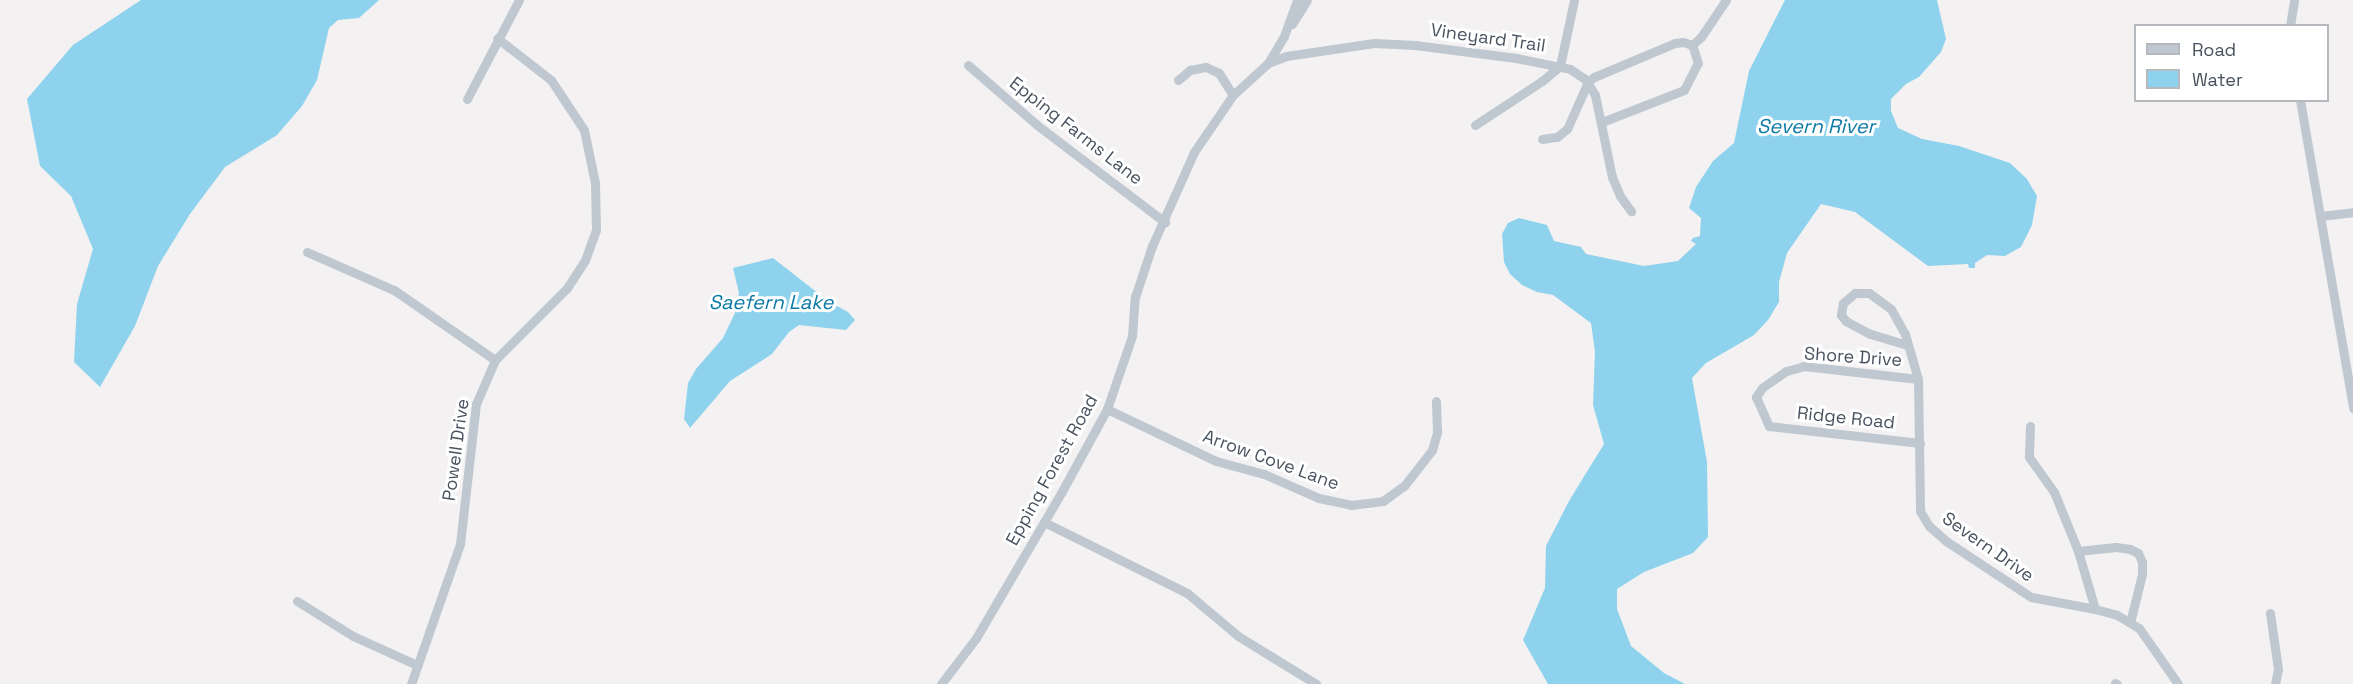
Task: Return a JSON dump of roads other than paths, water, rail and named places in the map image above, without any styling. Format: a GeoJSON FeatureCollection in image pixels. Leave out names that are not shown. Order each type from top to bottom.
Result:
{"type":"FeatureCollection","features":[{"type":"Feature","properties":{"kind":"street"},"geometry":{"type":"LineString","coordinates":[[467,99],[497,38],[519,0]]}},
{"type":"Feature","properties":{"kind":"street"},"geometry":{"type":"LineString","coordinates":[[1284,36],[1297,0]]}},
{"type":"Feature","properties":{"kind":"street"},"geometry":{"type":"LineString","coordinates":[[1268,63],[1307,0]]}},
{"type":"Feature","properties":{"kind":"street"},"geometry":{"type":"LineString","coordinates":[[1475,125],[1542,81],[1560,66],[1574,0]]}},
{"type":"Feature","properties":{"kind":"street"},"geometry":{"type":"LineString","coordinates":[[1692,45],[1701,37],[1726,0]]}},
{"type":"Feature","properties":{"kind":"street"},"geometry":{"type":"LineString","coordinates":[[2290,24],[2294,0]]}},
{"type":"Feature","properties":{"kind":"street","name":"Powell Drive"},"geometry":{"type":"LineString","coordinates":[[411,684],[460,544],[476,404],[495,360],[567,288],[585,260],[596,230],[595,183],[584,130],[551,80],[497,38]]}},
{"type":"Feature","properties":{"kind":"street"},"geometry":{"type":"LineString","coordinates":[[1542,139],[1557,137],[1567,129],[1588,82],[1601,73],[1675,43],[1683,42],[1692,45],[1697,54],[1698,63],[1684,90],[1602,122]]}},
{"type":"Feature","properties":{"kind":"street","name":"Vineyard Trail"},"geometry":{"type":"LineString","coordinates":[[1268,63],[1286,56],[1374,43],[1415,45],[1560,66],[1579,74],[1588,82]]}},
{"type":"Feature","properties":{"kind":"street","name":"Epping Forest Road"},"geometry":{"type":"LineString","coordinates":[[941,684],[976,638],[1107,409],[1132,336],[1135,297],[1152,246],[1165,222],[1194,152],[1233,95],[1268,63]]}},
{"type":"Feature","properties":{"kind":"street","name":"Epping Farms Lane"},"geometry":{"type":"LineString","coordinates":[[968,65],[1037,125],[1165,222]]}},
{"type":"Feature","properties":{"kind":"street"},"geometry":{"type":"LineString","coordinates":[[1178,80],[1190,70],[1206,67],[1219,74],[1233,95]]}},
{"type":"Feature","properties":{"kind":"street"},"geometry":{"type":"LineString","coordinates":[[1588,82],[1597,100],[1612,177],[1620,196],[1631,211]]}},
{"type":"Feature","properties":{"kind":"street"},"geometry":{"type":"LineString","coordinates":[[2300,102],[2353,408]]}},
{"type":"Feature","properties":{"kind":"street"},"geometry":{"type":"LineString","coordinates":[[2321,216],[2353,212]]}},
{"type":"Feature","properties":{"kind":"street"},"geometry":{"type":"LineString","coordinates":[[307,252],[394,290],[495,360]]}},
{"type":"Feature","properties":{"kind":"street","name":"Severn Drive"},"geometry":{"type":"LineString","coordinates":[[1907,345],[1870,334],[1846,321],[1841,315],[1843,303],[1855,293],[1869,293],[1881,300],[1899,321],[1907,345],[1918,379],[1920,512],[1929,526],[1946,541],[2031,597],[2117,615],[2139,628],[2178,684]]}},
{"type":"Feature","properties":{"kind":"street","name":"Shore Drive"},"geometry":{"type":"LineString","coordinates":[[1769,426],[1756,397],[1762,388],[1786,371],[1804,366],[1918,379]]}},
{"type":"Feature","properties":{"kind":"street","name":"Arrow Cove Lane"},"geometry":{"type":"LineString","coordinates":[[1107,409],[1216,461],[1264,474],[1319,498],[1351,505],[1383,501],[1404,486],[1432,450],[1437,432],[1436,401]]}},
{"type":"Feature","properties":{"kind":"street","name":"Ridge Road"},"geometry":{"type":"LineString","coordinates":[[1769,426],[1920,443]]}},
{"type":"Feature","properties":{"kind":"street"},"geometry":{"type":"LineString","coordinates":[[2031,426],[2029,457],[2054,492],[2078,551],[2095,609]]}},
{"type":"Feature","properties":{"kind":"street"},"geometry":{"type":"LineString","coordinates":[[1044,522],[1187,592],[1238,636],[1316,684]]}},
{"type":"Feature","properties":{"kind":"street"},"geometry":{"type":"LineString","coordinates":[[2078,551],[2116,547],[2138,553],[2142,562],[2142,574],[2130,623]]}},
{"type":"Feature","properties":{"kind":"street"},"geometry":{"type":"LineString","coordinates":[[297,600],[353,636],[417,665]]}},
{"type":"Feature","properties":{"kind":"street"},"geometry":{"type":"LineString","coordinates":[[2270,613],[2278,669],[2275,684]]}},
{"type":"Feature","properties":{"kind":"water"},"geometry":{"type":"Polygon","coordinates":[[[141,0],[379,0],[359,18],[338,20],[329,28],[317,80],[302,106],[277,135],[225,167],[190,214],[158,266],[135,326],[100,387],[74,362],[77,304],[93,249],[71,196],[40,166],[27,99],[73,45],[141,0]]]}},
{"type":"Feature","properties":{"kind":"water","name":"Severn River"},"geometry":{"type":"Polygon","coordinates":[[[1785,0],[1937,0],[1946,39],[1941,52],[1919,77],[1906,84],[1891,99],[1891,111],[1898,128],[1922,139],[1959,146],[2010,163],[2027,179],[2037,196],[2032,225],[2021,247],[2005,256],[1987,255],[1975,263],[1975,268],[1969,268],[1968,264],[1928,266],[1855,212],[1821,204],[1787,253],[1779,282],[1779,302],[1768,320],[1754,335],[1706,363],[1692,378],[1707,462],[1708,537],[1693,553],[1644,572],[1617,589],[1617,609],[1631,646],[1664,673],[1685,684],[1548,684],[1523,640],[1545,588],[1546,546],[1569,501],[1604,444],[1593,405],[1595,352],[1591,323],[1553,295],[1537,292],[1522,285],[1510,274],[1504,262],[1502,234],[1508,223],[1519,218],[1547,225],[1554,241],[1581,247],[1586,254],[1644,266],[1678,261],[1696,244],[1691,241],[1693,238],[1700,236],[1701,218],[1689,208],[1696,187],[1713,161],[1734,143],[1749,71],[1785,0]]]}},
{"type":"Feature","properties":{"kind":"water","name":"Saefern Lake"},"geometry":{"type":"Polygon","coordinates":[[[773,258],[828,301],[848,312],[855,320],[846,330],[799,325],[789,332],[772,354],[730,381],[690,428],[684,419],[688,383],[696,369],[723,338],[735,313],[739,293],[733,268],[773,258]]]}}]}
